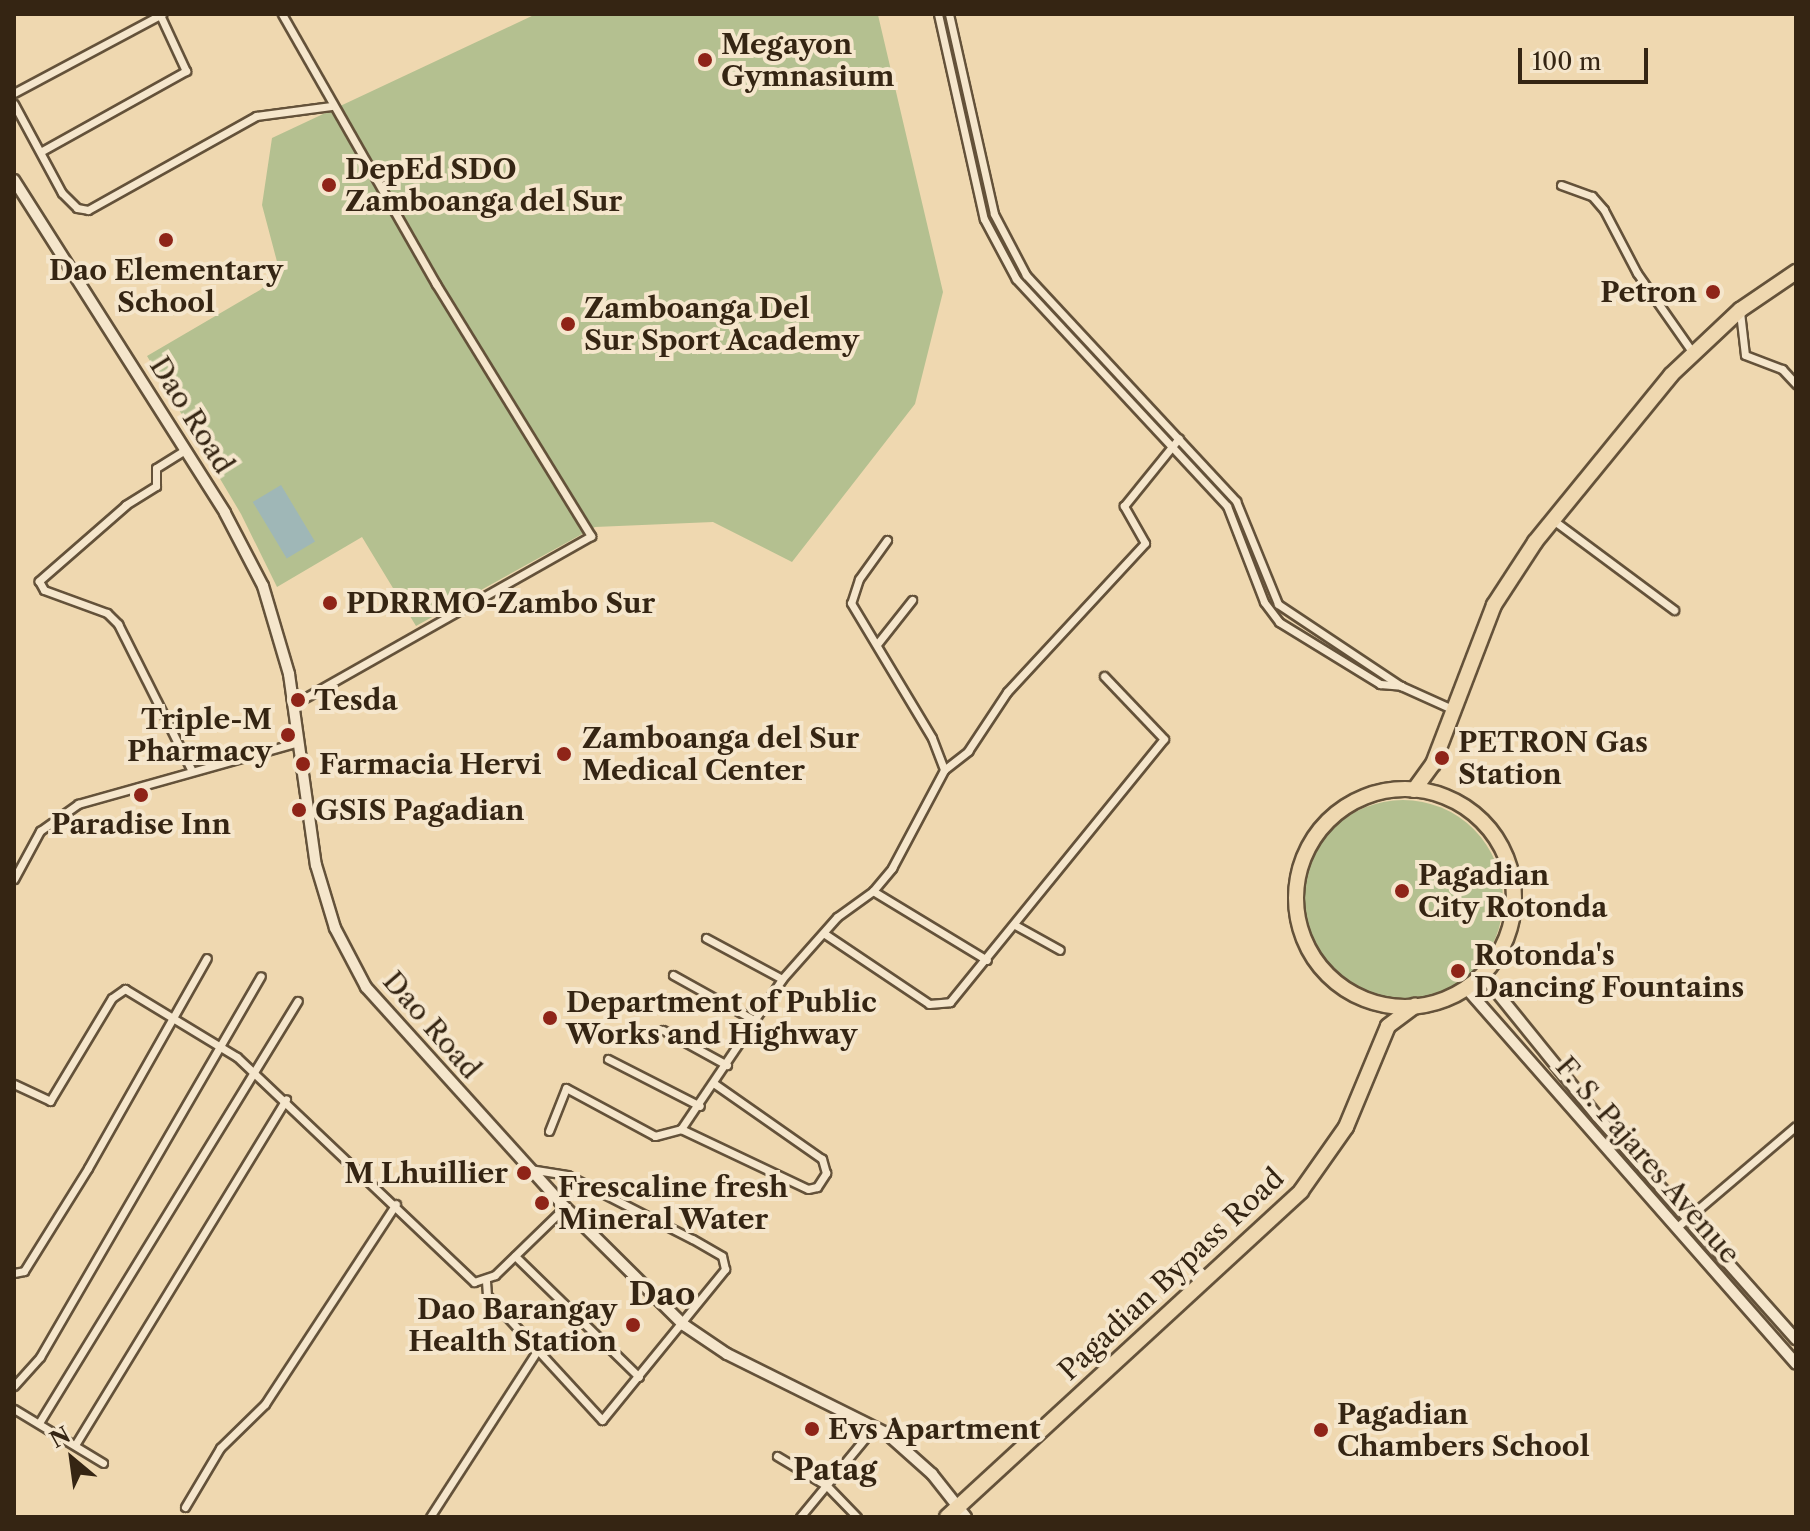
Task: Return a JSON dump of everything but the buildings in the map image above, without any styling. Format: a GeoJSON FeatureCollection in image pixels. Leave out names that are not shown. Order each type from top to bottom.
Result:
{"type":"FeatureCollection","features":[{"type":"Feature","properties":{"kind":"highway"},"geometry":{"type":"LineString","coordinates":[[1414,790],[1433,764],[1494,605],[1553,520],[1693,353],[1740,310],[1796,272]]}},
{"type":"Feature","properties":{"kind":"highway"},"geometry":{"type":"LineString","coordinates":[[1433,764],[1444,796]]}},
{"type":"Feature","properties":{"kind":"highway"},"geometry":{"type":"LineString","coordinates":[[1414,790],[1444,796],[1491,831],[1509,865],[1511,924],[1482,974],[1466,988],[1415,1006],[1372,1002],[1345,989],[1315,960],[1298,920],[1298,877],[1315,838],[1334,816],[1371,795],[1414,790]]}},
{"type":"Feature","properties":{"kind":"highway"},"geometry":{"type":"LineString","coordinates":[[1372,1002],[1383,1035]]}},
{"type":"Feature","properties":{"kind":"highway","name":"Pagadian Bypass Road"},"geometry":{"type":"LineString","coordinates":[[957,1513],[1301,1191],[1346,1127],[1383,1035],[1393,1019],[1415,1006]]}},
{"type":"Feature","properties":{"kind":"street"},"geometry":{"type":"LineString","coordinates":[[282,14],[331,106],[591,536],[294,704]]}},
{"type":"Feature","properties":{"kind":"street"},"geometry":{"type":"LineString","coordinates":[[938,14],[965,148],[997,244],[1016,279],[1062,334],[1227,506],[1264,602],[1279,622],[1380,684],[1401,686]]}},
{"type":"Feature","properties":{"kind":"street"},"geometry":{"type":"LineString","coordinates":[[949,14],[985,184],[1013,251],[1071,329],[1179,438],[1236,501],[1278,604],[1401,686],[1452,709]]}},
{"type":"Feature","properties":{"kind":"street"},"geometry":{"type":"LineString","coordinates":[[14,93],[161,15],[186,71],[42,151]]}},
{"type":"Feature","properties":{"kind":"street"},"geometry":{"type":"LineString","coordinates":[[14,104],[69,202],[88,210],[256,116],[331,106]]}},
{"type":"Feature","properties":{"kind":"street","name":"Dao Road"},"geometry":{"type":"LineString","coordinates":[[14,180],[185,450],[263,586],[294,704],[316,865],[335,928],[354,965],[404,1035],[565,1207],[684,1325],[734,1358],[875,1426],[908,1449],[957,1513]]}},
{"type":"Feature","properties":{"kind":"street"},"geometry":{"type":"LineString","coordinates":[[1561,185],[1592,196],[1604,210],[1637,273],[1693,353]]}},
{"type":"Feature","properties":{"kind":"street"},"geometry":{"type":"LineString","coordinates":[[1740,310],[1745,355],[1782,369],[1796,384]]}},
{"type":"Feature","properties":{"kind":"street"},"geometry":{"type":"LineString","coordinates":[[549,1131],[566,1088],[655,1136],[681,1129],[715,1084],[752,1019],[782,979],[841,913],[873,891],[908,843],[944,770],[968,751],[1007,692],[1145,543],[1124,506],[1179,438]]}},
{"type":"Feature","properties":{"kind":"street"},"geometry":{"type":"LineString","coordinates":[[185,450],[156,468],[156,486],[126,505],[39,581],[44,590],[107,613],[118,624],[191,769]]}},
{"type":"Feature","properties":{"kind":"street"},"geometry":{"type":"LineString","coordinates":[[1553,520],[1674,610]]}},
{"type":"Feature","properties":{"kind":"street"},"geometry":{"type":"LineString","coordinates":[[887,540],[851,597],[878,643],[897,685],[932,738],[944,770]]}},
{"type":"Feature","properties":{"kind":"street"},"geometry":{"type":"LineString","coordinates":[[878,643],[912,600]]}},
{"type":"Feature","properties":{"kind":"street"},"geometry":{"type":"LineString","coordinates":[[825,934],[938,1007],[950,1002],[1164,739],[1104,676]]}},
{"type":"Feature","properties":{"kind":"street"},"geometry":{"type":"LineString","coordinates":[[14,879],[40,831],[60,813],[191,769],[298,742]]}},
{"type":"Feature","properties":{"kind":"street"},"geometry":{"type":"LineString","coordinates":[[873,891],[987,960]]}},
{"type":"Feature","properties":{"kind":"street"},"geometry":{"type":"LineString","coordinates":[[1015,925],[1060,950]]}},
{"type":"Feature","properties":{"kind":"street"},"geometry":{"type":"LineString","coordinates":[[706,938],[782,979]]}},
{"type":"Feature","properties":{"kind":"street"},"geometry":{"type":"LineString","coordinates":[[14,1273],[24,1271],[176,1017],[207,958]]}},
{"type":"Feature","properties":{"kind":"street","name":"F. S. Pajares Avenue"},"geometry":{"type":"LineString","coordinates":[[1482,974],[1796,1339]]}},
{"type":"Feature","properties":{"kind":"street"},"geometry":{"type":"LineString","coordinates":[[673,975],[752,1019]]}},
{"type":"Feature","properties":{"kind":"street"},"geometry":{"type":"LineString","coordinates":[[14,1386],[40,1357],[261,976]]}},
{"type":"Feature","properties":{"kind":"street","name":"F. S. Pajares Avenue"},"geometry":{"type":"LineString","coordinates":[[1466,988],[1796,1363]]}},
{"type":"Feature","properties":{"kind":"street"},"geometry":{"type":"LineString","coordinates":[[14,1084],[50,1101],[121,990],[176,1017],[222,1045],[256,1072],[396,1204],[470,1280],[486,1281],[565,1207]]}},
{"type":"Feature","properties":{"kind":"street"},"geometry":{"type":"LineString","coordinates":[[39,1423],[298,1001]]}},
{"type":"Feature","properties":{"kind":"street"},"geometry":{"type":"LineString","coordinates":[[663,1030],[727,1065]]}},
{"type":"Feature","properties":{"kind":"street"},"geometry":{"type":"LineString","coordinates":[[608,1059],[700,1106]]}},
{"type":"Feature","properties":{"kind":"street"},"geometry":{"type":"LineString","coordinates":[[681,1129],[808,1189],[817,1187],[826,1173],[822,1159],[715,1084]]}},
{"type":"Feature","properties":{"kind":"street"},"geometry":{"type":"LineString","coordinates":[[75,1445],[286,1099]]}},
{"type":"Feature","properties":{"kind":"street"},"geometry":{"type":"LineString","coordinates":[[1676,1228],[1796,1126]]}},
{"type":"Feature","properties":{"kind":"street"},"geometry":{"type":"LineString","coordinates":[[486,1281],[487,1295],[602,1420],[720,1279],[722,1256],[567,1175],[529,1169]]}},
{"type":"Feature","properties":{"kind":"street"},"geometry":{"type":"LineString","coordinates":[[185,1507],[220,1448],[265,1404],[396,1204]]}},
{"type":"Feature","properties":{"kind":"street"},"geometry":{"type":"LineString","coordinates":[[515,1256],[639,1377]]}},
{"type":"Feature","properties":{"kind":"street"},"geometry":{"type":"LineString","coordinates":[[1739,1300],[1751,1289]]}},
{"type":"Feature","properties":{"kind":"street"},"geometry":{"type":"LineString","coordinates":[[430,1517],[539,1348]]}},
{"type":"Feature","properties":{"kind":"street"},"geometry":{"type":"LineString","coordinates":[[14,1409],[103,1463]]}},
{"type":"Feature","properties":{"kind":"street"},"geometry":{"type":"LineString","coordinates":[[800,1517],[875,1426]]}},
{"type":"Feature","properties":{"kind":"street"},"geometry":{"type":"LineString","coordinates":[[777,1456],[827,1486],[857,1517]]}},
{"type":"Feature","properties":{"kind":"green space","name":"Zamboanga Del Sur Sport Academy"},"geometry":{"type":"Polygon","coordinates":[[[536,14],[878,15],[943,292],[915,404],[792,562],[713,522],[595,527],[416,626],[362,537],[277,587],[241,514],[147,356],[260,290],[280,273],[262,205],[272,138],[536,14]]]}},
{"type":"Feature","properties":{"kind":"green space"},"geometry":{"type":"Polygon","coordinates":[[[1403,800],[1441,807],[1474,829],[1496,862],[1503,900],[1496,938],[1474,971],[1441,993],[1403,1000],[1365,993],[1332,971],[1310,938],[1303,900],[1310,862],[1332,829],[1365,807],[1403,800]]]}},
{"type":"Feature","properties":{"kind":"water"},"geometry":{"type":"Polygon","coordinates":[[[281,485],[315,542],[287,559],[253,502],[281,485]]]}},
{"type":"Feature","properties":{"kind":"place","name":"Megayon Gymnasium"},"geometry":{"type":"Point","coordinates":[705,60]}},
{"type":"Feature","properties":{"kind":"place","name":"DepEd SDO Zamboanga del Sur"},"geometry":{"type":"Point","coordinates":[329,185]}},
{"type":"Feature","properties":{"kind":"place","name":"Dao Elementary School"},"geometry":{"type":"Point","coordinates":[166,240]}},
{"type":"Feature","properties":{"kind":"place","name":"Petron"},"geometry":{"type":"Point","coordinates":[1713,292]}},
{"type":"Feature","properties":{"kind":"place","name":"Zamboanga Del Sur Sport Academy"},"geometry":{"type":"Point","coordinates":[568,324]}},
{"type":"Feature","properties":{"kind":"place","name":"PDRRMO-Zambo Sur"},"geometry":{"type":"Point","coordinates":[330,603]}},
{"type":"Feature","properties":{"kind":"place","name":"Tesda"},"geometry":{"type":"Point","coordinates":[298,700]}},
{"type":"Feature","properties":{"kind":"place","name":"Triple-M Pharmacy"},"geometry":{"type":"Point","coordinates":[288,735]}},
{"type":"Feature","properties":{"kind":"place","name":"Zamboanga del Sur Medical Center"},"geometry":{"type":"Point","coordinates":[564,754]}},
{"type":"Feature","properties":{"kind":"place","name":"PETRON Gas Station"},"geometry":{"type":"Point","coordinates":[1442,758]}},
{"type":"Feature","properties":{"kind":"place","name":"Farmacia Hervi"},"geometry":{"type":"Point","coordinates":[303,764]}},
{"type":"Feature","properties":{"kind":"place","name":"Paradise Inn"},"geometry":{"type":"Point","coordinates":[141,795]}},
{"type":"Feature","properties":{"kind":"place","name":"GSIS Pagadian"},"geometry":{"type":"Point","coordinates":[299,810]}},
{"type":"Feature","properties":{"kind":"place","name":"Pagadian City Rotonda"},"geometry":{"type":"Point","coordinates":[1402,891]}},
{"type":"Feature","properties":{"kind":"place","name":"Rotonda's Dancing Fountains"},"geometry":{"type":"Point","coordinates":[1458,971]}},
{"type":"Feature","properties":{"kind":"place","name":"Department of Public Works and Highway"},"geometry":{"type":"Point","coordinates":[550,1018]}},
{"type":"Feature","properties":{"kind":"place","name":"M Lhuillier"},"geometry":{"type":"Point","coordinates":[524,1173]}},
{"type":"Feature","properties":{"kind":"place","name":"Frescaline fresh Mineral Water"},"geometry":{"type":"Point","coordinates":[542,1203]}},
{"type":"Feature","properties":{"kind":"place","name":"Dao Barangay Health Station"},"geometry":{"type":"Point","coordinates":[633,1325]}},
{"type":"Feature","properties":{"kind":"place","name":"Evs Apartment"},"geometry":{"type":"Point","coordinates":[812,1429]}},
{"type":"Feature","properties":{"kind":"place","name":"Pagadian Chambers School"},"geometry":{"type":"Point","coordinates":[1321,1430]}},
{"type":"Feature","properties":{"kind":"district","name":"Dao"},"geometry":{"type":"Point","coordinates":[662,1294]}},
{"type":"Feature","properties":{"kind":"district","name":"Patag"},"geometry":{"type":"Point","coordinates":[835,1470]}}]}
